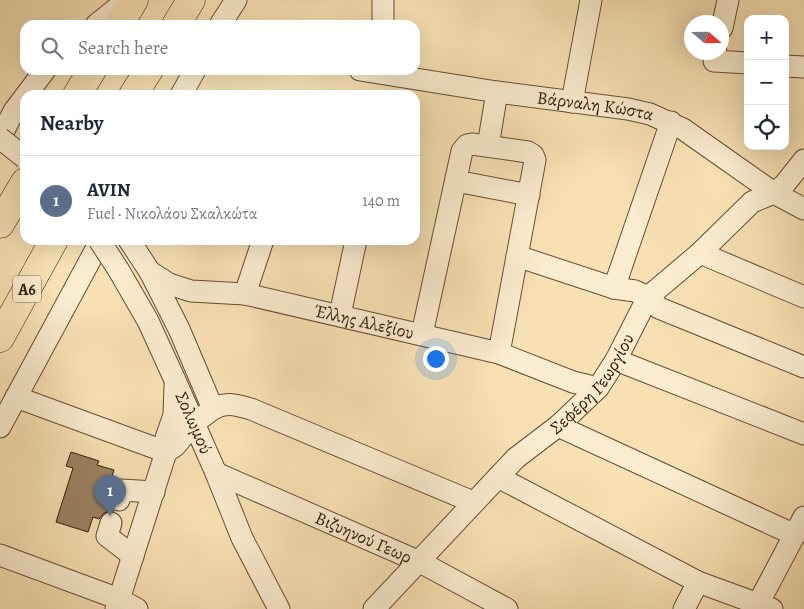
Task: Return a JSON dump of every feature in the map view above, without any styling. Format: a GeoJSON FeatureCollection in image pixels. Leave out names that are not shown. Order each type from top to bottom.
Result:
{"type":"FeatureCollection","features":[{"type":"Feature","properties":{"kind":"highway"},"geometry":{"type":"LineString","coordinates":[[122,20],[134,0]]}},
{"type":"Feature","properties":{"kind":"highway"},"geometry":{"type":"LineString","coordinates":[[179,20],[191,0]]}},
{"type":"Feature","properties":{"kind":"highway"},"geometry":{"type":"LineString","coordinates":[[80,90],[89,75]]}},
{"type":"Feature","properties":{"kind":"highway"},"geometry":{"type":"LineString","coordinates":[[136,90],[146,75]]}},
{"type":"Feature","properties":{"kind":"highway"},"geometry":{"type":"LineString","coordinates":[[0,224],[20,190]]}},
{"type":"Feature","properties":{"kind":"highway","name":"Α6"},"geometry":{"type":"LineString","coordinates":[[0,338],[51,245]]}},
{"type":"Feature","properties":{"kind":"street"},"geometry":{"type":"LineString","coordinates":[[102,20],[127,0]]}},
{"type":"Feature","properties":{"kind":"street"},"geometry":{"type":"LineString","coordinates":[[223,20],[236,0]]}},
{"type":"Feature","properties":{"kind":"street"},"geometry":{"type":"LineString","coordinates":[[383,0],[383,20]]}},
{"type":"Feature","properties":{"kind":"street"},"geometry":{"type":"LineString","coordinates":[[572,102],[591,0]]}},
{"type":"Feature","properties":{"kind":"street"},"geometry":{"type":"LineString","coordinates":[[723,15],[725,0]]}},
{"type":"Feature","properties":{"kind":"street"},"geometry":{"type":"LineString","coordinates":[[729,59],[744,62]]}},
{"type":"Feature","properties":{"kind":"street"},"geometry":{"type":"LineString","coordinates":[[789,66],[804,67]]}},
{"type":"Feature","properties":{"kind":"street"},"geometry":{"type":"LineString","coordinates":[[30,90],[41,75]]}},
{"type":"Feature","properties":{"kind":"street"},"geometry":{"type":"LineString","coordinates":[[184,90],[192,75]]}},
{"type":"Feature","properties":{"kind":"street","name":"Βάρναλη Κώστα"},"geometry":{"type":"LineString","coordinates":[[374,75],[388,80],[497,92],[628,109],[650,114],[683,129],[774,193],[804,209]]}},
{"type":"Feature","properties":{"kind":"street"},"geometry":{"type":"LineString","coordinates":[[488,146],[497,92]]}},
{"type":"Feature","properties":{"kind":"street"},"geometry":{"type":"LineString","coordinates":[[20,103],[0,138],[20,154]]}},
{"type":"Feature","properties":{"kind":"street"},"geometry":{"type":"LineString","coordinates":[[614,288],[671,122]]}},
{"type":"Feature","properties":{"kind":"street"},"geometry":{"type":"LineString","coordinates":[[422,334],[462,151],[467,145],[472,144],[528,152],[533,155],[535,160],[499,353]]}},
{"type":"Feature","properties":{"kind":"street","name":"Σεφέρη Γεωργίου"},"geometry":{"type":"LineString","coordinates":[[374,609],[516,458],[558,426],[598,388],[616,360],[648,297],[700,253],[752,202],[774,193],[784,185],[804,160]]}},
{"type":"Feature","properties":{"kind":"street"},"geometry":{"type":"LineString","coordinates":[[456,182],[528,195]]}},
{"type":"Feature","properties":{"kind":"street"},"geometry":{"type":"LineString","coordinates":[[0,427],[97,245]]}},
{"type":"Feature","properties":{"kind":"street","name":"Σολωμού"},"geometry":{"type":"LineString","coordinates":[[103,245],[148,321],[216,472],[242,538],[279,609]]}},
{"type":"Feature","properties":{"kind":"street"},"geometry":{"type":"LineString","coordinates":[[132,245],[150,272],[179,330],[213,409]]}},
{"type":"Feature","properties":{"kind":"street"},"geometry":{"type":"LineString","coordinates":[[245,294],[261,245]]}},
{"type":"Feature","properties":{"kind":"street"},"geometry":{"type":"LineString","coordinates":[[340,315],[355,245]]}},
{"type":"Feature","properties":{"kind":"street"},"geometry":{"type":"LineString","coordinates":[[700,253],[804,297]]}},
{"type":"Feature","properties":{"kind":"street"},"geometry":{"type":"LineString","coordinates":[[517,256],[614,288],[635,291],[648,297],[659,308],[804,367]]}},
{"type":"Feature","properties":{"kind":"street","name":"Έλλης Αλεξίου"},"geometry":{"type":"LineString","coordinates":[[150,272],[170,284],[191,291],[245,294],[499,353],[573,382],[598,388]]}},
{"type":"Feature","properties":{"kind":"street","name":"Έλλης Αλεξίου"},"geometry":{"type":"LineString","coordinates":[[179,330],[181,316],[189,304],[200,296],[214,293]]}},
{"type":"Feature","properties":{"kind":"street"},"geometry":{"type":"LineString","coordinates":[[616,360],[804,434]]}},
{"type":"Feature","properties":{"kind":"street"},"geometry":{"type":"LineString","coordinates":[[0,556],[124,606],[133,556],[166,452],[166,438],[174,415],[174,378]]}},
{"type":"Feature","properties":{"kind":"street"},"geometry":{"type":"LineString","coordinates":[[16,397],[166,452]]}},
{"type":"Feature","properties":{"kind":"street"},"geometry":{"type":"LineString","coordinates":[[166,452],[175,446],[194,424],[213,409],[222,404],[237,405],[251,409],[473,502]]}},
{"type":"Feature","properties":{"kind":"street"},"geometry":{"type":"LineString","coordinates":[[498,477],[698,582],[765,606],[799,526],[558,426]]}},
{"type":"Feature","properties":{"kind":"street","name":"Βιζυηνού Γεωρ"},"geometry":{"type":"LineString","coordinates":[[216,472],[420,562],[507,609]]}},
{"type":"Feature","properties":{"kind":"street"},"geometry":{"type":"LineString","coordinates":[[119,500],[122,490],[154,492]]}},
{"type":"Feature","properties":{"kind":"street"},"geometry":{"type":"LineString","coordinates":[[111,523],[107,536],[133,556]]}},
{"type":"Feature","properties":{"kind":"street"},"geometry":{"type":"LineString","coordinates":[[684,609],[698,582]]}},
{"type":"Feature","properties":{"kind":"building"},"geometry":{"type":"Polygon","coordinates":[[[71,452],[99,461],[97,465],[114,470],[106,497],[110,508],[114,511],[108,511],[99,519],[93,517],[88,532],[56,522],[73,468],[66,466],[71,452]]]}},
{"type":"Feature","properties":{"kind":"place","name":"AVIN"},"geometry":{"type":"Point","coordinates":[110,516]}}]}
